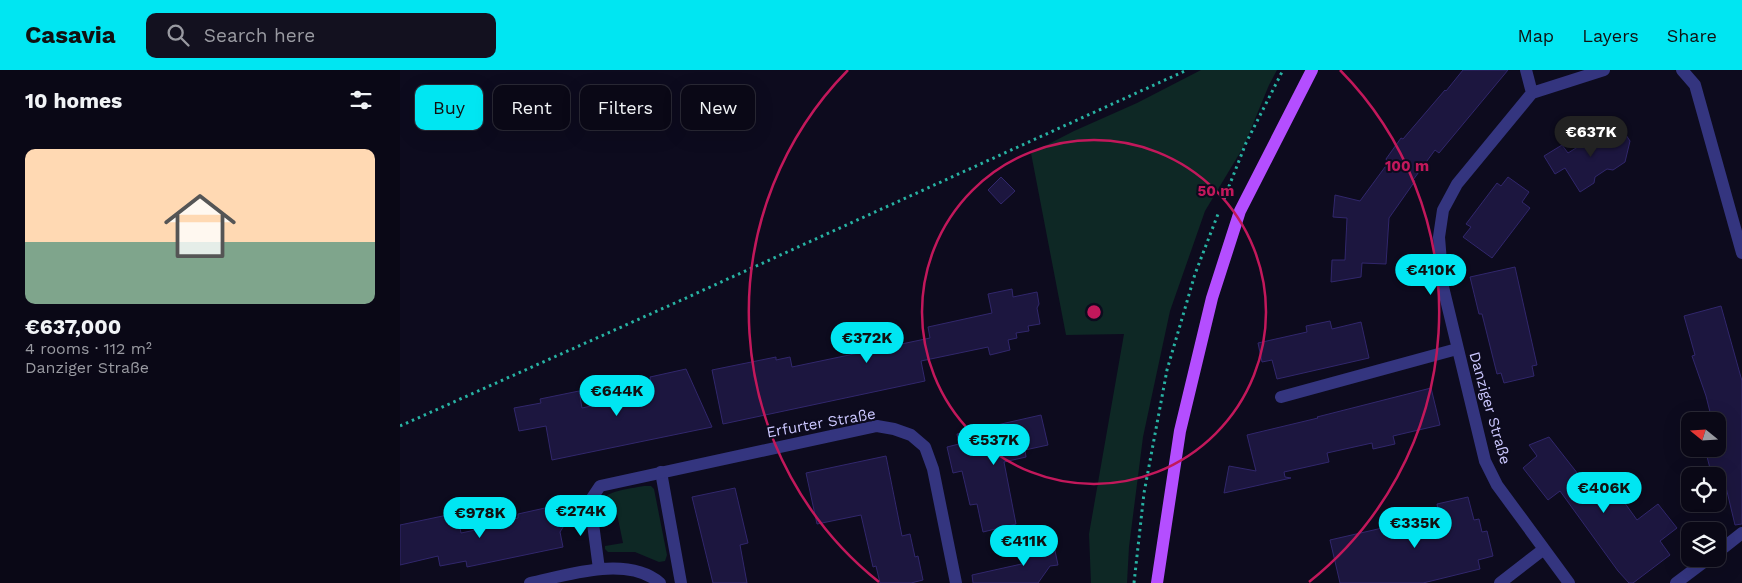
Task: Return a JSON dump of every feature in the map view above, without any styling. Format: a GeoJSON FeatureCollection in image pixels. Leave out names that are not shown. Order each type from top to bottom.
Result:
{"type":"FeatureCollection","features":[{"type":"Feature","properties":{"kind":"main road"},"geometry":{"type":"LineString","coordinates":[[1157,583],[1180,431],[1212,298],[1240,211],[1312,70]]}},
{"type":"Feature","properties":{"kind":"street"},"geometry":{"type":"LineString","coordinates":[[1526,70],[1532,92],[1604,70]]}},
{"type":"Feature","properties":{"kind":"street"},"geometry":{"type":"LineString","coordinates":[[1682,70],[1694,85],[1742,254]]}},
{"type":"Feature","properties":{"kind":"street","name":"Danziger Straße"},"geometry":{"type":"LineString","coordinates":[[1532,92],[1457,184],[1443,210],[1439,237],[1443,286],[1485,461],[1497,485],[1569,583]]}},
{"type":"Feature","properties":{"kind":"street","name":"Danziger Straße"},"geometry":{"type":"LineString","coordinates":[[1281,397],[1457,349]]}},
{"type":"Feature","properties":{"kind":"street","name":"Erfurter Straße"},"geometry":{"type":"LineString","coordinates":[[599,569],[590,501],[600,486],[877,426],[911,435],[925,447],[933,469],[956,583]]}},
{"type":"Feature","properties":{"kind":"street"},"geometry":{"type":"LineString","coordinates":[[661,472],[681,583]]}},
{"type":"Feature","properties":{"kind":"street"},"geometry":{"type":"LineString","coordinates":[[1726,546],[1742,533]]}},
{"type":"Feature","properties":{"kind":"street"},"geometry":{"type":"LineString","coordinates":[[1500,583],[1544,550]]}},
{"type":"Feature","properties":{"kind":"street"},"geometry":{"type":"LineString","coordinates":[[1676,583],[1697,567]]}},
{"type":"Feature","properties":{"kind":"street"},"geometry":{"type":"LineString","coordinates":[[530,583],[599,569],[626,569],[654,577],[660,583]]}},
{"type":"Feature","properties":{"kind":"path"},"geometry":{"type":"LineString","coordinates":[[400,426],[675,304],[1188,70]]}},
{"type":"Feature","properties":{"kind":"green space"},"geometry":{"type":"Polygon","coordinates":[[[1201,70],[1277,70],[1244,146],[1205,211],[1170,311],[1143,437],[1129,547],[1127,583],[1091,583],[1089,534],[1124,334],[1066,335],[1031,153],[1074,131],[1137,103],[1201,70]]]}},
{"type":"Feature","properties":{"kind":"green space"},"geometry":{"type":"Polygon","coordinates":[[[651,486],[654,489],[667,555],[665,561],[659,562],[635,552],[608,552],[605,549],[605,546],[623,543],[616,509],[598,512],[598,505],[607,495],[614,492],[651,486]]]}},
{"type":"Feature","properties":{"kind":"building"},"geometry":{"type":"Polygon","coordinates":[[[1463,70],[1508,70],[1439,153],[1435,150],[1389,218],[1386,264],[1362,263],[1361,277],[1331,282],[1332,260],[1345,260],[1347,218],[1333,217],[1335,195],[1360,201],[1388,163],[1386,159],[1401,138],[1403,139],[1463,70]]]}},
{"type":"Feature","properties":{"kind":"building"},"geometry":{"type":"Polygon","coordinates":[[[1605,130],[1626,135],[1630,141],[1625,162],[1613,170],[1607,169],[1595,177],[1594,183],[1580,192],[1565,168],[1555,174],[1544,156],[1562,145],[1568,153],[1605,130]]]}},
{"type":"Feature","properties":{"kind":"building"},"geometry":{"type":"Polygon","coordinates":[[[1001,177],[1015,191],[1001,204],[988,190],[1001,177]]]}},
{"type":"Feature","properties":{"kind":"building"},"geometry":{"type":"Polygon","coordinates":[[[1508,177],[1529,192],[1522,202],[1530,208],[1492,258],[1463,237],[1471,227],[1466,224],[1497,183],[1501,186],[1508,177]]]}},
{"type":"Feature","properties":{"kind":"building"},"geometry":{"type":"Polygon","coordinates":[[[1515,267],[1537,365],[1532,366],[1534,376],[1504,383],[1501,373],[1497,374],[1482,314],[1479,314],[1470,277],[1515,267]]]}},
{"type":"Feature","properties":{"kind":"building"},"geometry":{"type":"Polygon","coordinates":[[[1012,289],[1013,297],[1037,292],[1040,324],[1028,326],[1029,331],[1016,333],[1017,338],[1008,340],[1010,350],[990,355],[988,347],[921,361],[925,381],[723,424],[712,370],[776,357],[776,360],[790,357],[792,367],[930,338],[928,327],[992,313],[988,294],[1012,289]]]}},
{"type":"Feature","properties":{"kind":"building"},"geometry":{"type":"Polygon","coordinates":[[[1721,306],[1742,381],[1742,524],[1735,525],[1726,487],[1726,467],[1710,467],[1707,458],[1726,458],[1726,412],[1710,412],[1692,356],[1695,355],[1684,316],[1721,306]]]}},
{"type":"Feature","properties":{"kind":"building"},"geometry":{"type":"Polygon","coordinates":[[[1330,321],[1332,329],[1361,322],[1369,358],[1277,379],[1272,360],[1262,362],[1258,343],[1307,332],[1306,326],[1330,321]]]}},
{"type":"Feature","properties":{"kind":"building"},"geometry":{"type":"Polygon","coordinates":[[[686,369],[712,427],[552,460],[546,426],[519,431],[514,408],[541,403],[540,399],[579,391],[582,408],[653,393],[650,377],[686,369]]]}},
{"type":"Feature","properties":{"kind":"building"},"geometry":{"type":"Polygon","coordinates":[[[1431,388],[1440,425],[1393,436],[1395,444],[1373,449],[1372,443],[1327,453],[1329,462],[1284,472],[1285,477],[1291,478],[1224,493],[1229,466],[1256,471],[1247,435],[1431,388]]]}},
{"type":"Feature","properties":{"kind":"building"},"geometry":{"type":"Polygon","coordinates":[[[1041,415],[1048,445],[1025,450],[1026,457],[1004,462],[1016,524],[983,532],[977,504],[970,505],[962,471],[953,473],[947,447],[959,444],[957,434],[1041,415]]]}},
{"type":"Feature","properties":{"kind":"building"},"geometry":{"type":"Polygon","coordinates":[[[1549,437],[1596,497],[1612,485],[1637,520],[1658,504],[1677,528],[1660,541],[1670,555],[1633,583],[1629,583],[1618,571],[1560,491],[1548,500],[1523,468],[1537,456],[1529,445],[1549,437]]]}},
{"type":"Feature","properties":{"kind":"building"},"geometry":{"type":"Polygon","coordinates":[[[886,456],[902,536],[910,534],[915,557],[918,556],[923,580],[911,583],[880,583],[876,566],[873,567],[861,515],[817,524],[806,473],[886,456]]]}},
{"type":"Feature","properties":{"kind":"building"},"geometry":{"type":"Polygon","coordinates":[[[735,488],[748,543],[740,545],[747,583],[713,583],[692,497],[735,488]]]}},
{"type":"Feature","properties":{"kind":"building"},"geometry":{"type":"Polygon","coordinates":[[[1468,497],[1474,520],[1479,519],[1482,532],[1487,531],[1493,556],[1478,560],[1480,569],[1423,583],[1340,583],[1330,540],[1439,515],[1437,504],[1468,497]]]}},
{"type":"Feature","properties":{"kind":"building"},"geometry":{"type":"Polygon","coordinates":[[[554,506],[557,518],[565,524],[560,532],[563,547],[467,567],[466,561],[440,566],[438,556],[400,565],[400,525],[457,513],[461,533],[485,528],[488,524],[518,518],[518,514],[554,506]]]}},
{"type":"Feature","properties":{"kind":"building"},"geometry":{"type":"Polygon","coordinates":[[[1053,541],[1058,565],[1050,566],[1038,583],[973,583],[972,575],[1026,563],[1023,547],[1053,541]]]}}]}
